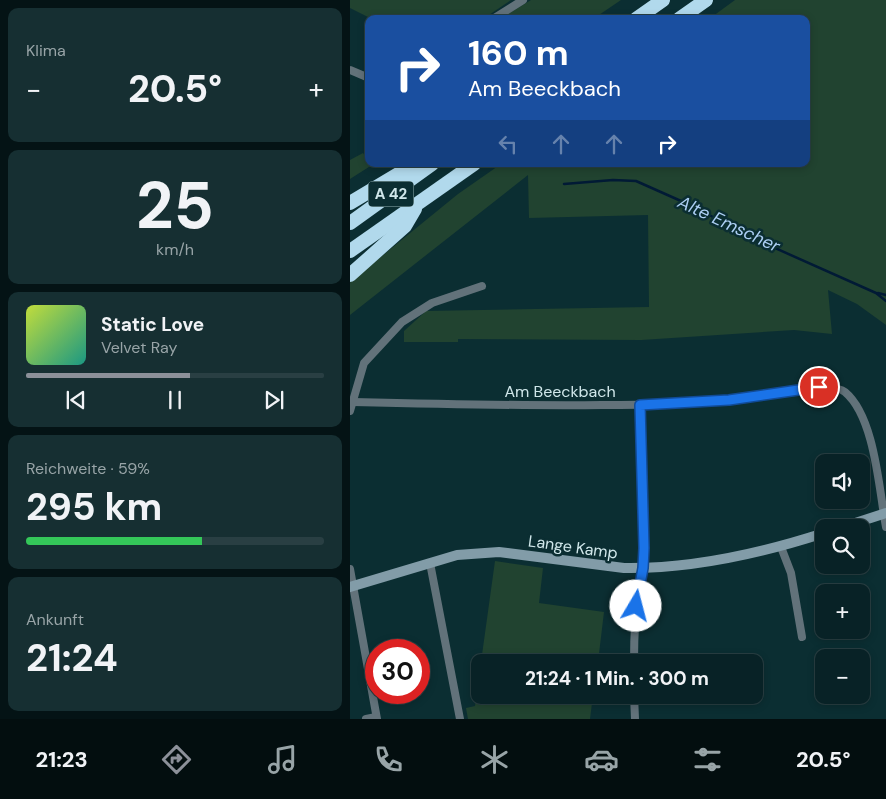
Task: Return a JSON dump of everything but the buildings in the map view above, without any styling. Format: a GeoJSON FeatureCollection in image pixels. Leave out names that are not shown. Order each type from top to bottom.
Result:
{"type":"FeatureCollection","features":[{"type":"Feature","properties":{"kind":"highway"},"geometry":{"type":"LineString","coordinates":[[642,15],[663,0]]}},
{"type":"Feature","properties":{"kind":"highway"},"geometry":{"type":"LineString","coordinates":[[685,15],[706,0]]}},
{"type":"Feature","properties":{"kind":"highway"},"geometry":{"type":"LineString","coordinates":[[350,203],[410,167]]}},
{"type":"Feature","properties":{"kind":"highway","name":"A 42"},"geometry":{"type":"LineString","coordinates":[[350,223],[428,167]]}},
{"type":"Feature","properties":{"kind":"highway","name":"A 42"},"geometry":{"type":"LineString","coordinates":[[350,252],[470,167]]}},
{"type":"Feature","properties":{"kind":"highway"},"geometry":{"type":"LineString","coordinates":[[350,275],[405,226],[420,202]]}},
{"type":"Feature","properties":{"kind":"street"},"geometry":{"type":"LineString","coordinates":[[499,15],[523,0]]}},
{"type":"Feature","properties":{"kind":"street"},"geometry":{"type":"LineString","coordinates":[[350,70],[365,76]]}},
{"type":"Feature","properties":{"kind":"street"},"geometry":{"type":"LineString","coordinates":[[350,411],[364,362],[402,322],[432,303],[482,286]]}},
{"type":"Feature","properties":{"kind":"street","name":"Am Beeckbach"},"geometry":{"type":"LineString","coordinates":[[353,402],[554,406],[640,405],[729,400],[819,387],[835,387],[844,390],[861,415],[873,448],[886,527]]}},
{"type":"Feature","properties":{"kind":"street"},"geometry":{"type":"LineString","coordinates":[[634,654],[634,626],[643,568],[644,548],[640,405]]}},
{"type":"Feature","properties":{"kind":"street"},"geometry":{"type":"LineString","coordinates":[[867,519],[885,513]]}},
{"type":"Feature","properties":{"kind":"street","name":"Lange Kamp"},"geometry":{"type":"LineString","coordinates":[[352,587],[457,555],[499,552],[624,568],[643,568],[704,562],[739,556],[781,547],[815,536]]}},
{"type":"Feature","properties":{"kind":"street"},"geometry":{"type":"LineString","coordinates":[[781,547],[791,573],[802,637]]}},
{"type":"Feature","properties":{"kind":"street"},"geometry":{"type":"LineString","coordinates":[[430,563],[460,719]]}},
{"type":"Feature","properties":{"kind":"street"},"geometry":{"type":"LineString","coordinates":[[350,569],[376,718],[366,719]]}},
{"type":"Feature","properties":{"kind":"street"},"geometry":{"type":"LineString","coordinates":[[634,704],[635,719]]}},
{"type":"Feature","properties":{"kind":"green space"},"geometry":{"type":"Polygon","coordinates":[[[350,0],[511,0],[489,15],[365,16],[350,8],[350,0]]]}},
{"type":"Feature","properties":{"kind":"green space"},"geometry":{"type":"Polygon","coordinates":[[[531,0],[621,0],[599,15],[507,15],[531,0]]]}},
{"type":"Feature","properties":{"kind":"green space"},"geometry":{"type":"Polygon","coordinates":[[[735,0],[886,0],[886,325],[857,304],[828,290],[832,334],[794,330],[641,340],[458,339],[458,342],[404,342],[404,331],[426,311],[649,307],[648,215],[529,218],[528,175],[350,315],[350,282],[458,194],[497,167],[810,167],[810,15],[714,15],[735,0]]]}},
{"type":"Feature","properties":{"kind":"green space"},"geometry":{"type":"Polygon","coordinates":[[[363,153],[365,156],[365,167],[369,167],[350,179],[350,160],[363,153]]]}},
{"type":"Feature","properties":{"kind":"green space"},"geometry":{"type":"Polygon","coordinates":[[[495,561],[543,568],[539,603],[604,612],[599,654],[482,654],[495,561]]]}},
{"type":"Feature","properties":{"kind":"green space"},"geometry":{"type":"Polygon","coordinates":[[[475,704],[592,704],[590,719],[468,719],[466,708],[475,706],[475,704]]]}},
{"type":"Feature","properties":{"kind":"waterway","name":"Alte Emscher"},"geometry":{"type":"LineString","coordinates":[[564,184],[613,180],[636,181],[690,205],[757,240],[876,293],[886,301]]}},
{"type":"Feature","properties":{"kind":"waterway","name":"Alte Emscher"},"geometry":{"type":"LineString","coordinates":[[878,293],[886,295]]}},
{"type":"Feature","properties":{"kind":"route"},"geometry":{"type":"LineString","coordinates":[[636,606],[643,568],[644,548],[640,405],[729,400],[819,387]]}}]}
